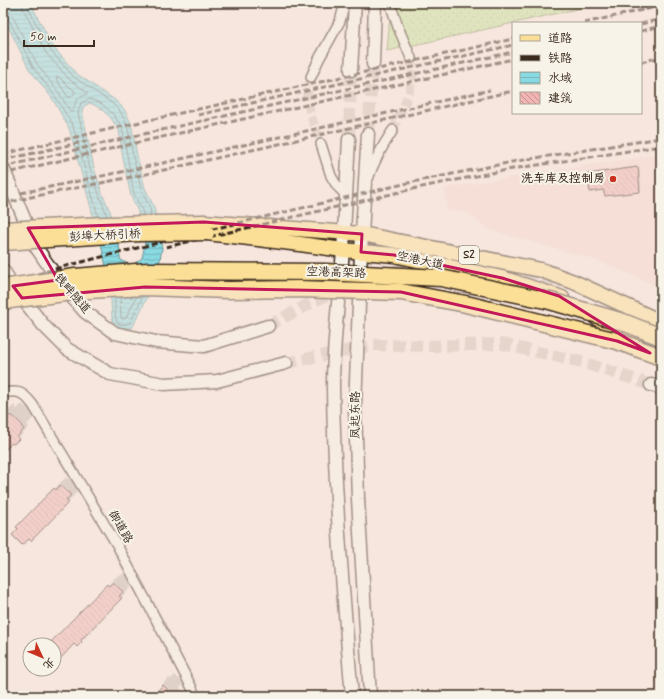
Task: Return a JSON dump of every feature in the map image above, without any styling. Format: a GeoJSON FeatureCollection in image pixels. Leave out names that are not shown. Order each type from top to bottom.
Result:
{"type":"FeatureCollection","features":[{"type":"Feature","properties":{"kind":"highway","name":"空港高架路"},"geometry":{"type":"LineString","coordinates":[[3,288],[75,277],[148,271],[325,272],[441,278],[550,301],[623,322],[661,337]]}},
{"type":"Feature","properties":{"kind":"highway","name":"空港高架路"},"geometry":{"type":"LineString","coordinates":[[3,301],[88,290],[145,287],[229,290],[298,289],[401,292],[466,304],[617,340],[661,358]]}},
{"type":"Feature","properties":{"kind":"main road"},"geometry":{"type":"LineString","coordinates":[[351,70],[355,3]]}},
{"type":"Feature","properties":{"kind":"main road"},"geometry":{"type":"LineString","coordinates":[[373,64],[375,3]]}},
{"type":"Feature","properties":{"kind":"main road","name":"凤起东路"},"geometry":{"type":"LineString","coordinates":[[368,134],[364,188],[355,407],[358,507],[370,696]]}},
{"type":"Feature","properties":{"kind":"main road","name":"凤起东路"},"geometry":{"type":"LineString","coordinates":[[349,139],[336,319],[333,385],[336,484],[352,696]]}},
{"type":"Feature","properties":{"kind":"main road","name":"钱畔隧道"},"geometry":{"type":"LineString","coordinates":[[3,168],[36,247],[63,287],[85,312],[115,333],[156,342],[204,346],[268,326]]}},
{"type":"Feature","properties":{"kind":"main road"},"geometry":{"type":"LineString","coordinates":[[3,230],[103,224],[205,228]]}},
{"type":"Feature","properties":{"kind":"main road","name":"空港大道"},"geometry":{"type":"LineString","coordinates":[[205,228],[343,232],[362,234],[541,270],[574,282],[661,322]]}},
{"type":"Feature","properties":{"kind":"main road","name":"空港大道"},"geometry":{"type":"LineString","coordinates":[[205,228],[300,244],[394,255],[502,278],[558,296],[661,358]]}},
{"type":"Feature","properties":{"kind":"main road","name":"彭埠大桥引桥"},"geometry":{"type":"LineString","coordinates":[[3,243],[205,228]]}},
{"type":"Feature","properties":{"kind":"main road"},"geometry":{"type":"LineString","coordinates":[[3,270],[18,293],[44,326],[67,349],[110,374],[164,384],[217,381],[286,363]]}},
{"type":"Feature","properties":{"kind":"street"},"geometry":{"type":"LineString","coordinates":[[311,77],[340,21],[345,3]]}},
{"type":"Feature","properties":{"kind":"street"},"geometry":{"type":"LineString","coordinates":[[390,3],[410,58]]}},
{"type":"Feature","properties":{"kind":"street"},"geometry":{"type":"LineString","coordinates":[[364,188],[371,169],[393,130]]}},
{"type":"Feature","properties":{"kind":"street"},"geometry":{"type":"LineString","coordinates":[[321,144],[331,176],[337,186],[346,195]]}},
{"type":"Feature","properties":{"kind":"street","name":"御道路"},"geometry":{"type":"LineString","coordinates":[[3,392],[14,391],[26,395],[33,405],[117,545],[195,696]]}},
{"type":"Feature","properties":{"kind":"highlighted area"},"geometry":{"type":"Polygon","coordinates":[[[204,222],[362,234],[361,252],[394,255],[502,278],[559,296],[650,353],[617,341],[401,292],[145,287],[22,298],[13,286],[58,280],[28,228],[204,222]]]}},
{"type":"Feature","properties":{"kind":"shaded area"},"geometry":{"type":"Polygon","coordinates":[[[661,154],[661,287],[594,259],[491,230],[466,212],[447,210],[445,188],[661,154]]]}},
{"type":"Feature","properties":{"kind":"green space"},"geometry":{"type":"Polygon","coordinates":[[[391,3],[604,3],[518,22],[512,22],[512,23],[387,51],[391,3]]]}},
{"type":"Feature","properties":{"kind":"water"},"geometry":{"type":"Polygon","coordinates":[[[3,3],[31,3],[54,48],[77,74],[115,100],[124,109],[131,123],[145,188],[154,207],[162,248],[151,290],[132,328],[114,327],[110,285],[102,248],[69,128],[52,98],[29,69],[3,16],[3,3]],[[90,103],[84,106],[82,111],[94,168],[102,193],[110,211],[119,242],[120,259],[126,263],[134,264],[142,258],[145,244],[138,212],[131,196],[123,159],[119,130],[110,117],[100,108],[90,103]]]}},
{"type":"Feature","properties":{"kind":"building","name":"洗车库及控制房"},"geometry":{"type":"Polygon","coordinates":[[[638,167],[640,192],[605,196],[603,190],[590,192],[587,174],[638,167]]]}},
{"type":"Feature","properties":{"kind":"building"},"geometry":{"type":"Polygon","coordinates":[[[10,415],[22,425],[21,426],[24,429],[17,437],[19,439],[14,444],[12,443],[3,452],[3,422],[10,415]]]}},
{"type":"Feature","properties":{"kind":"building"},"geometry":{"type":"Polygon","coordinates":[[[60,485],[71,495],[66,500],[69,502],[31,541],[29,539],[22,545],[12,535],[18,529],[16,527],[54,488],[56,490],[60,485]]]}},
{"type":"Feature","properties":{"kind":"building"},"geometry":{"type":"Polygon","coordinates":[[[113,582],[123,592],[119,596],[122,598],[81,640],[82,642],[77,647],[74,644],[62,657],[62,637],[56,637],[107,584],[109,586],[113,582]]]}},
{"type":"Feature","properties":{"kind":"building"},"geometry":{"type":"Polygon","coordinates":[[[163,685],[174,696],[153,696],[163,685]]]}},
{"type":"Feature","properties":{"kind":"tunnel"},"geometry":{"type":"LineString","coordinates":[[393,130],[410,88],[413,73],[411,58]]}},
{"type":"Feature","properties":{"kind":"tunnel"},"geometry":{"type":"LineString","coordinates":[[368,134],[373,64]]}},
{"type":"Feature","properties":{"kind":"tunnel"},"geometry":{"type":"LineString","coordinates":[[349,139],[351,70]]}},
{"type":"Feature","properties":{"kind":"tunnel"},"geometry":{"type":"LineString","coordinates":[[311,77],[307,95],[310,113],[321,144]]}},
{"type":"Feature","properties":{"kind":"tunnel"},"geometry":{"type":"LineString","coordinates":[[394,271],[433,265]]}},
{"type":"Feature","properties":{"kind":"tunnel"},"geometry":{"type":"LineString","coordinates":[[489,269],[555,281],[563,284]]}},
{"type":"Feature","properties":{"kind":"tunnel"},"geometry":{"type":"LineString","coordinates":[[268,326],[322,297],[336,292]]}},
{"type":"Feature","properties":{"kind":"tunnel"},"geometry":{"type":"LineString","coordinates":[[286,363],[374,345],[432,346],[502,344],[582,362],[651,385]]}},
{"type":"Feature","properties":{"kind":"railway"},"geometry":{"type":"LineString","coordinates":[[589,22],[661,6]]}},
{"type":"Feature","properties":{"kind":"railway"},"geometry":{"type":"LineString","coordinates":[[642,24],[661,19]]}},
{"type":"Feature","properties":{"kind":"railway"},"geometry":{"type":"LineString","coordinates":[[642,31],[661,26]]}},
{"type":"Feature","properties":{"kind":"railway"},"geometry":{"type":"LineString","coordinates":[[3,154],[512,39]]}},
{"type":"Feature","properties":{"kind":"railway"},"geometry":{"type":"LineString","coordinates":[[198,115],[512,45]]}},
{"type":"Feature","properties":{"kind":"railway"},"geometry":{"type":"LineString","coordinates":[[3,167],[139,135],[512,52]]}},
{"type":"Feature","properties":{"kind":"railway"},"geometry":{"type":"LineString","coordinates":[[642,62],[661,57]]}},
{"type":"Feature","properties":{"kind":"railway"},"geometry":{"type":"LineString","coordinates":[[3,174],[512,59]]}},
{"type":"Feature","properties":{"kind":"railway"},"geometry":{"type":"LineString","coordinates":[[21,193],[145,167],[490,90]]}},
{"type":"Feature","properties":{"kind":"railway"},"geometry":{"type":"LineString","coordinates":[[3,204],[146,174],[512,91]]}},
{"type":"Feature","properties":{"kind":"railway"},"geometry":{"type":"LineString","coordinates":[[3,284],[62,267],[213,229],[408,183],[517,161],[661,138]]}},
{"type":"Feature","properties":{"kind":"railway"},"geometry":{"type":"LineString","coordinates":[[3,160],[87,141]]}},
{"type":"Feature","properties":{"kind":"railway"},"geometry":{"type":"LineString","coordinates":[[166,247],[417,188],[518,168],[661,146]]}},
{"type":"Feature","properties":{"kind":"railway"},"geometry":{"type":"LineString","coordinates":[[47,277],[82,268]]}},
{"type":"Feature","properties":{"kind":"place","name":"洗车库及控制房"},"geometry":{"type":"Point","coordinates":[613,179]}}]}
